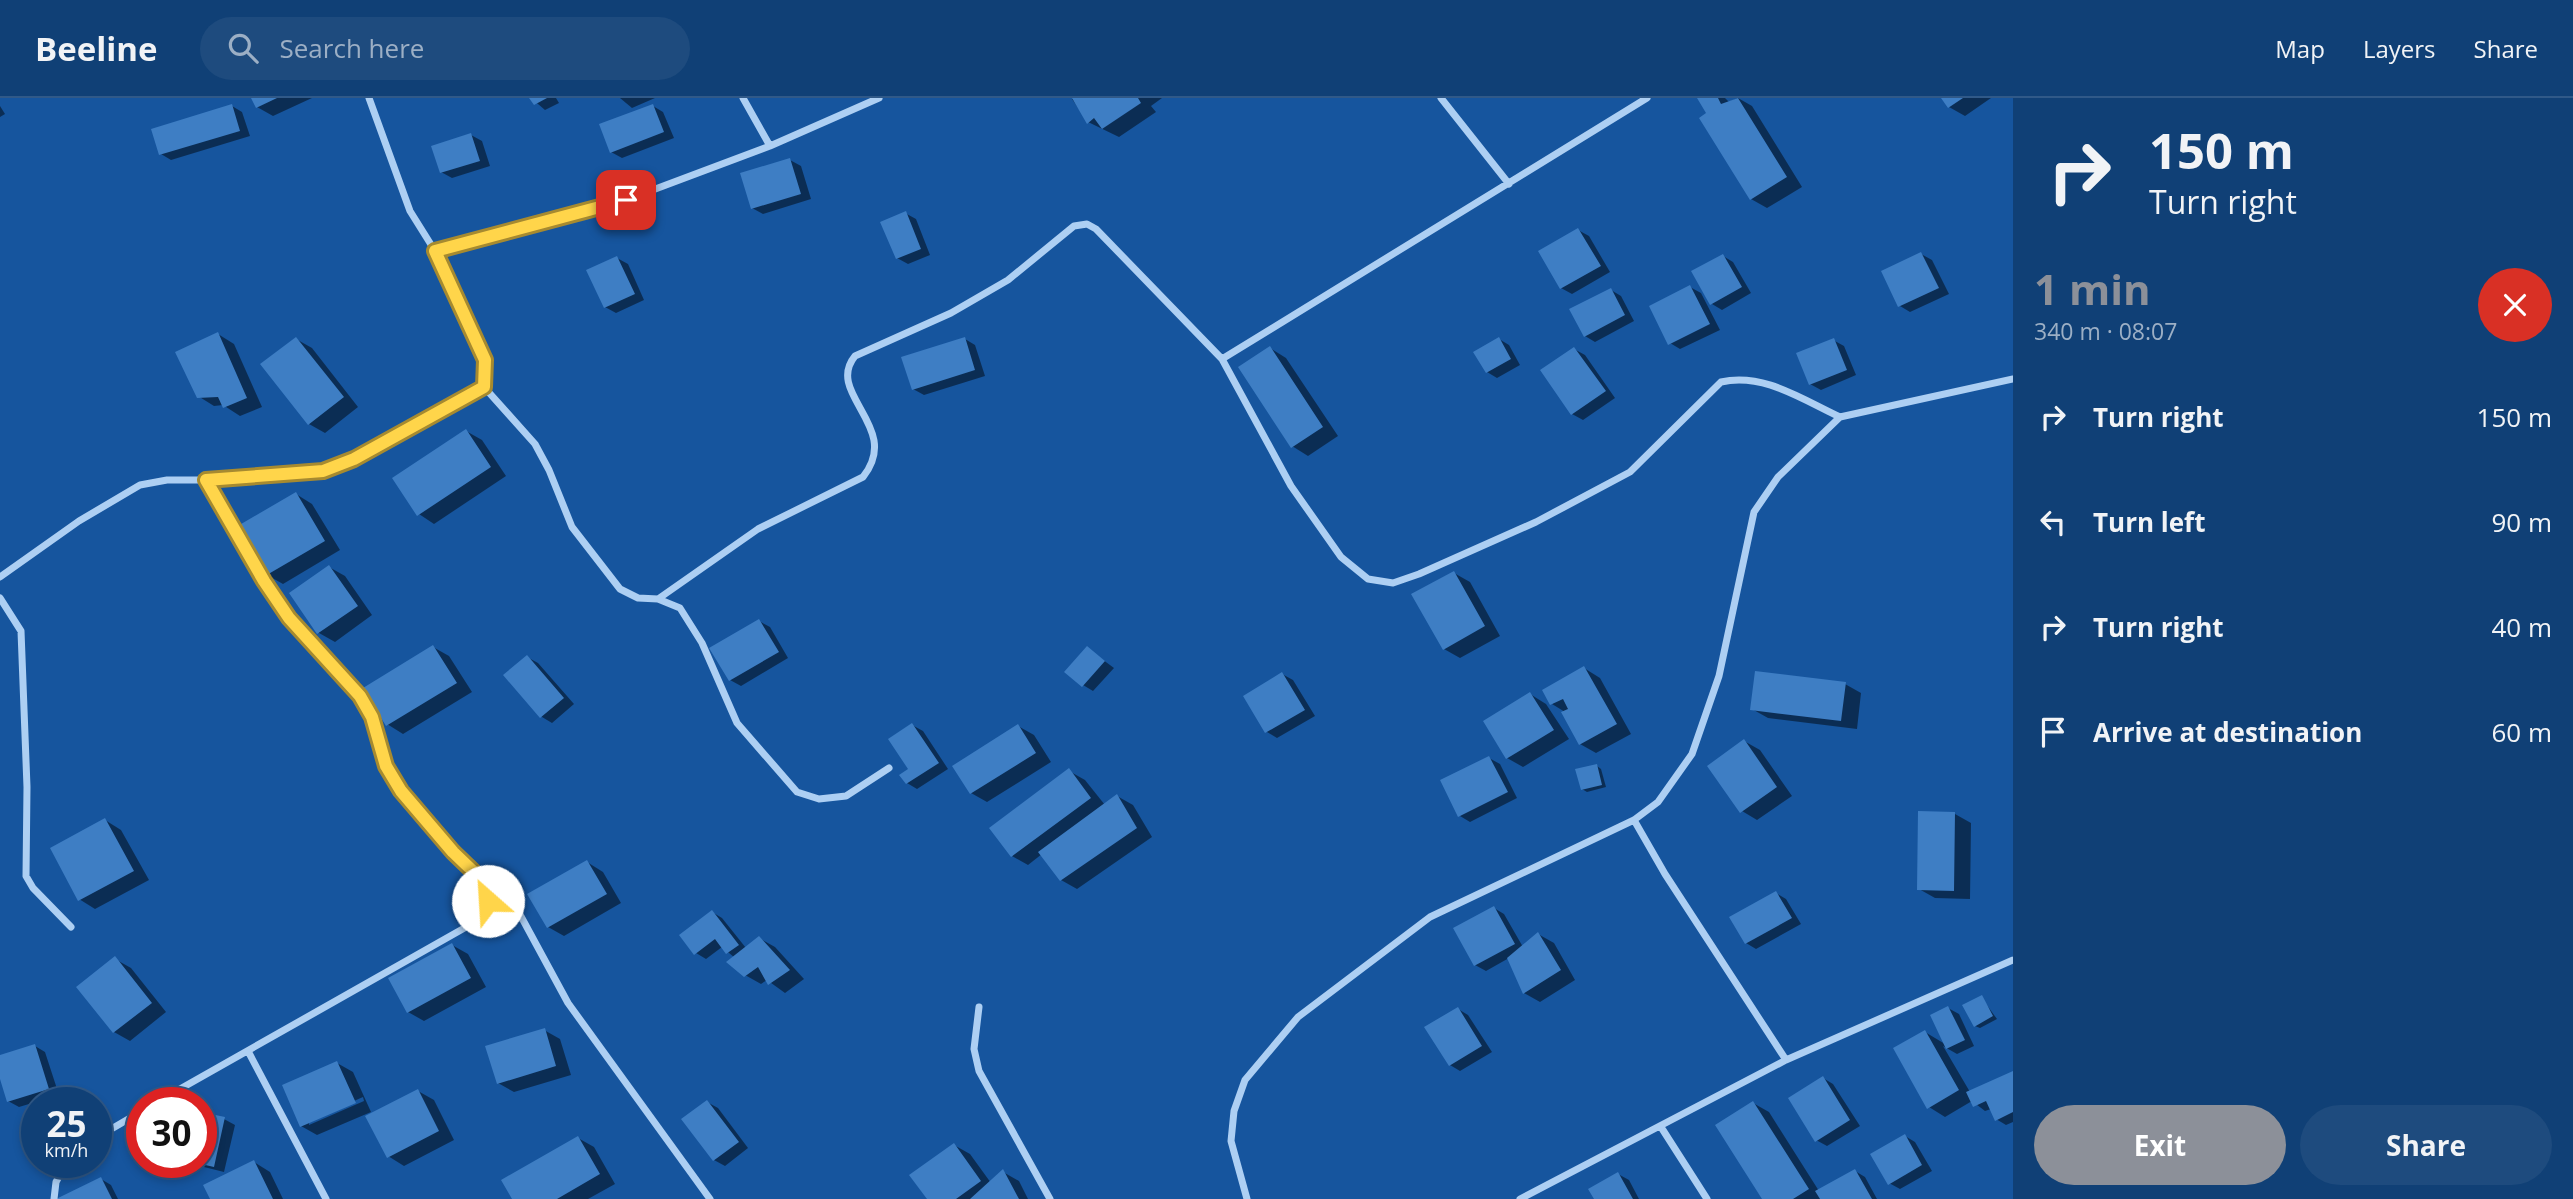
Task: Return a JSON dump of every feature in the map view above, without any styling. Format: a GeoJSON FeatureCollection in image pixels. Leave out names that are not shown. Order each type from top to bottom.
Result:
{"type":"FeatureCollection","features":[{"type":"Feature","properties":{"kind":"street"},"geometry":{"type":"LineString","coordinates":[[369,98],[410,211],[435,251],[485,360],[484,387],[535,444],[549,470],[572,527],[601,568],[620,589],[638,598],[658,599],[680,608],[702,643],[737,723],[797,792],[820,799],[839,798],[889,768]]}},
{"type":"Feature","properties":{"kind":"street"},"geometry":{"type":"LineString","coordinates":[[743,98],[770,146]]}},
{"type":"Feature","properties":{"kind":"street"},"geometry":{"type":"LineString","coordinates":[[435,251],[497,233],[602,209],[770,146],[879,98]]}},
{"type":"Feature","properties":{"kind":"street"},"geometry":{"type":"LineString","coordinates":[[1441,98],[1509,184]]}},
{"type":"Feature","properties":{"kind":"street"},"geometry":{"type":"LineString","coordinates":[[1222,359],[1647,98]]}},
{"type":"Feature","properties":{"kind":"street"},"geometry":{"type":"LineString","coordinates":[[658,599],[758,529],[863,477],[872,466],[876,441],[869,419],[845,376],[847,365],[855,356],[951,313],[1008,280],[1074,226],[1087,224],[1096,229],[1222,359],[1291,485],[1341,557],[1368,579],[1393,583],[1419,575],[1535,523],[1630,472],[1721,382],[1740,377],[1758,379],[1840,417]]}},
{"type":"Feature","properties":{"kind":"street"},"geometry":{"type":"LineString","coordinates":[[1247,1199],[1231,1141],[1234,1111],[1245,1080],[1298,1017],[1430,917],[1634,820],[1658,802],[1692,754],[1719,676],[1754,512],[1778,477],[1840,417],[2013,379]]}},
{"type":"Feature","properties":{"kind":"street"},"geometry":{"type":"LineString","coordinates":[[0,577],[90,514],[140,485],[166,480],[206,480],[323,471],[354,459],[484,387]]}},
{"type":"Feature","properties":{"kind":"street"},"geometry":{"type":"LineString","coordinates":[[206,480],[264,581],[289,618],[360,696],[372,717],[386,766],[401,791],[453,852],[479,877],[511,898],[568,1003],[709,1199]]}},
{"type":"Feature","properties":{"kind":"street"},"geometry":{"type":"LineString","coordinates":[[0,598],[21,631],[27,787],[26,876],[33,888],[71,927]]}},
{"type":"Feature","properties":{"kind":"street"},"geometry":{"type":"LineString","coordinates":[[1634,820],[1665,874],[1786,1060]]}},
{"type":"Feature","properties":{"kind":"street"},"geometry":{"type":"LineString","coordinates":[[184,1087],[481,918],[488,901],[479,877]]}},
{"type":"Feature","properties":{"kind":"street"},"geometry":{"type":"LineString","coordinates":[[1520,1199],[1786,1060],[2013,960]]}},
{"type":"Feature","properties":{"kind":"street"},"geometry":{"type":"LineString","coordinates":[[979,1007],[974,1049],[979,1071],[1050,1199]]}},
{"type":"Feature","properties":{"kind":"street"},"geometry":{"type":"LineString","coordinates":[[248,1051],[326,1199]]}},
{"type":"Feature","properties":{"kind":"street"},"geometry":{"type":"LineString","coordinates":[[1661,1127],[1707,1199]]}},
{"type":"Feature","properties":{"kind":"street"},"geometry":{"type":"LineString","coordinates":[[54,1199],[58,1178]]}},
{"type":"Feature","properties":{"kind":"building"},"geometry":{"type":"Polygon","coordinates":[[[251,98],[277,98],[256,108],[251,98]]]}},
{"type":"Feature","properties":{"kind":"building"},"geometry":{"type":"Polygon","coordinates":[[[529,98],[547,98],[534,105],[529,98]]]}},
{"type":"Feature","properties":{"kind":"building"},"geometry":{"type":"Polygon","coordinates":[[[1072,98],[1138,98],[1141,103],[1102,129],[1094,118],[1087,124],[1072,98]]]}},
{"type":"Feature","properties":{"kind":"building"},"geometry":{"type":"Polygon","coordinates":[[[1697,98],[1718,98],[1721,104],[1738,98],[1787,177],[1750,200],[1699,118],[1706,113],[1697,98]]]}},
{"type":"Feature","properties":{"kind":"building"},"geometry":{"type":"Polygon","coordinates":[[[1941,98],[1963,98],[1948,108],[1941,98]]]}},
{"type":"Feature","properties":{"kind":"building"},"geometry":{"type":"Polygon","coordinates":[[[232,104],[240,131],[159,155],[151,129],[232,104]]]}},
{"type":"Feature","properties":{"kind":"building"},"geometry":{"type":"Polygon","coordinates":[[[653,104],[664,132],[610,153],[599,124],[653,104]]]}},
{"type":"Feature","properties":{"kind":"building"},"geometry":{"type":"Polygon","coordinates":[[[471,133],[480,161],[440,173],[431,146],[471,133]]]}},
{"type":"Feature","properties":{"kind":"building"},"geometry":{"type":"Polygon","coordinates":[[[790,158],[801,194],[751,209],[740,173],[790,158]]]}},
{"type":"Feature","properties":{"kind":"building"},"geometry":{"type":"Polygon","coordinates":[[[906,211],[921,249],[896,259],[880,222],[906,211]]]}},
{"type":"Feature","properties":{"kind":"building"},"geometry":{"type":"Polygon","coordinates":[[[1578,228],[1601,266],[1560,289],[1538,251],[1578,228]]]}},
{"type":"Feature","properties":{"kind":"building"},"geometry":{"type":"Polygon","coordinates":[[[1921,252],[1939,288],[1898,307],[1881,271],[1921,252]]]}},
{"type":"Feature","properties":{"kind":"building"},"geometry":{"type":"Polygon","coordinates":[[[1723,254],[1742,287],[1710,305],[1691,271],[1723,254]]]}},
{"type":"Feature","properties":{"kind":"building"},"geometry":{"type":"Polygon","coordinates":[[[617,256],[635,294],[604,308],[586,270],[617,256]]]}},
{"type":"Feature","properties":{"kind":"building"},"geometry":{"type":"Polygon","coordinates":[[[1690,285],[1710,324],[1668,345],[1649,306],[1690,285]]]}},
{"type":"Feature","properties":{"kind":"building"},"geometry":{"type":"Polygon","coordinates":[[[1611,288],[1625,315],[1584,337],[1569,309],[1611,288]]]}},
{"type":"Feature","properties":{"kind":"building"},"geometry":{"type":"Polygon","coordinates":[[[218,332],[247,398],[223,408],[218,397],[197,398],[175,352],[218,332]]]}},
{"type":"Feature","properties":{"kind":"building"},"geometry":{"type":"Polygon","coordinates":[[[296,337],[344,397],[308,425],[260,364],[296,337]]]}},
{"type":"Feature","properties":{"kind":"building"},"geometry":{"type":"Polygon","coordinates":[[[965,337],[975,370],[912,390],[901,357],[965,337]]]}},
{"type":"Feature","properties":{"kind":"building"},"geometry":{"type":"Polygon","coordinates":[[[1499,337],[1511,359],[1486,373],[1473,352],[1499,337]]]}},
{"type":"Feature","properties":{"kind":"building"},"geometry":{"type":"Polygon","coordinates":[[[1834,338],[1847,370],[1809,385],[1796,353],[1834,338]]]}},
{"type":"Feature","properties":{"kind":"building"},"geometry":{"type":"Polygon","coordinates":[[[1270,346],[1323,427],[1291,448],[1238,367],[1270,346]]]}},
{"type":"Feature","properties":{"kind":"building"},"geometry":{"type":"Polygon","coordinates":[[[1574,347],[1606,391],[1571,415],[1540,370],[1574,347]]]}},
{"type":"Feature","properties":{"kind":"building"},"geometry":{"type":"Polygon","coordinates":[[[466,429],[491,467],[417,516],[392,478],[466,429]]]}},
{"type":"Feature","properties":{"kind":"building"},"geometry":{"type":"Polygon","coordinates":[[[296,492],[325,541],[265,576],[236,527],[296,492]]]}},
{"type":"Feature","properties":{"kind":"building"},"geometry":{"type":"Polygon","coordinates":[[[329,565],[358,606],[317,634],[289,593],[329,565]]]}},
{"type":"Feature","properties":{"kind":"building"},"geometry":{"type":"Polygon","coordinates":[[[1454,571],[1485,626],[1443,650],[1411,594],[1454,571]]]}},
{"type":"Feature","properties":{"kind":"building"},"geometry":{"type":"Polygon","coordinates":[[[759,619],[779,652],[729,681],[709,648],[759,619]]]}},
{"type":"Feature","properties":{"kind":"building"},"geometry":{"type":"Polygon","coordinates":[[[433,645],[457,683],[386,726],[363,688],[433,645]]]}},
{"type":"Feature","properties":{"kind":"building"},"geometry":{"type":"Polygon","coordinates":[[[1087,646],[1105,661],[1082,687],[1064,672],[1087,646]]]}},
{"type":"Feature","properties":{"kind":"building"},"geometry":{"type":"Polygon","coordinates":[[[527,655],[564,698],[540,718],[503,675],[527,655]]]}},
{"type":"Feature","properties":{"kind":"building"},"geometry":{"type":"Polygon","coordinates":[[[1584,666],[1617,724],[1579,745],[1561,712],[1568,709],[1563,699],[1550,705],[1542,690],[1584,666]]]}},
{"type":"Feature","properties":{"kind":"building"},"geometry":{"type":"Polygon","coordinates":[[[1755,671],[1846,682],[1841,721],[1750,710],[1755,671]]]}},
{"type":"Feature","properties":{"kind":"building"},"geometry":{"type":"Polygon","coordinates":[[[1282,672],[1305,710],[1265,733],[1243,696],[1282,672]]]}},
{"type":"Feature","properties":{"kind":"building"},"geometry":{"type":"Polygon","coordinates":[[[1530,692],[1554,730],[1506,759],[1483,721],[1530,692]]]}},
{"type":"Feature","properties":{"kind":"building"},"geometry":{"type":"Polygon","coordinates":[[[912,723],[939,763],[906,784],[899,775],[908,769],[888,739],[912,723]]]}},
{"type":"Feature","properties":{"kind":"building"},"geometry":{"type":"Polygon","coordinates":[[[1018,724],[1036,753],[970,794],[952,766],[1018,724]]]}},
{"type":"Feature","properties":{"kind":"building"},"geometry":{"type":"Polygon","coordinates":[[[1744,739],[1777,787],[1740,813],[1707,766],[1744,739]]]}},
{"type":"Feature","properties":{"kind":"building"},"geometry":{"type":"Polygon","coordinates":[[[1489,756],[1508,792],[1458,817],[1440,780],[1489,756]]]}},
{"type":"Feature","properties":{"kind":"building"},"geometry":{"type":"Polygon","coordinates":[[[1597,764],[1602,785],[1581,790],[1575,769],[1597,764]]]}},
{"type":"Feature","properties":{"kind":"building"},"geometry":{"type":"Polygon","coordinates":[[[1069,768],[1091,798],[1011,857],[989,828],[1069,768]]]}},
{"type":"Feature","properties":{"kind":"building"},"geometry":{"type":"Polygon","coordinates":[[[1117,794],[1137,828],[1060,881],[1038,852],[1117,794]]]}},
{"type":"Feature","properties":{"kind":"building"},"geometry":{"type":"Polygon","coordinates":[[[1918,811],[1955,812],[1954,891],[1917,890],[1918,811]]]}},
{"type":"Feature","properties":{"kind":"building"},"geometry":{"type":"Polygon","coordinates":[[[105,818],[134,871],[78,901],[50,848],[105,818]]]}},
{"type":"Feature","properties":{"kind":"building"},"geometry":{"type":"Polygon","coordinates":[[[587,860],[607,894],[547,928],[527,894],[587,860]]]}},
{"type":"Feature","properties":{"kind":"building"},"geometry":{"type":"Polygon","coordinates":[[[1776,891],[1792,918],[1745,944],[1729,917],[1776,891]]]}},
{"type":"Feature","properties":{"kind":"building"},"geometry":{"type":"Polygon","coordinates":[[[1494,906],[1515,944],[1474,966],[1453,928],[1494,906]]]}},
{"type":"Feature","properties":{"kind":"building"},"geometry":{"type":"Polygon","coordinates":[[[712,910],[739,945],[726,954],[715,939],[694,955],[679,935],[712,910]]]}},
{"type":"Feature","properties":{"kind":"building"},"geometry":{"type":"Polygon","coordinates":[[[1538,932],[1561,970],[1523,994],[1507,958],[1538,932]]]}},
{"type":"Feature","properties":{"kind":"building"},"geometry":{"type":"Polygon","coordinates":[[[759,936],[790,970],[768,985],[758,967],[744,977],[726,962],[759,936]]]}},
{"type":"Feature","properties":{"kind":"building"},"geometry":{"type":"Polygon","coordinates":[[[452,943],[471,978],[407,1013],[388,978],[452,943]]]}},
{"type":"Feature","properties":{"kind":"building"},"geometry":{"type":"Polygon","coordinates":[[[115,956],[152,1003],[113,1033],[76,987],[115,956]]]}},
{"type":"Feature","properties":{"kind":"building"},"geometry":{"type":"Polygon","coordinates":[[[1982,995],[1993,1016],[1974,1027],[1962,1005],[1982,995]]]}},
{"type":"Feature","properties":{"kind":"building"},"geometry":{"type":"Polygon","coordinates":[[[1948,1006],[1965,1040],[1946,1049],[1930,1015],[1948,1006]]]}},
{"type":"Feature","properties":{"kind":"building"},"geometry":{"type":"Polygon","coordinates":[[[1458,1007],[1482,1046],[1449,1066],[1424,1027],[1458,1007]]]}},
{"type":"Feature","properties":{"kind":"building"},"geometry":{"type":"Polygon","coordinates":[[[545,1028],[556,1066],[497,1084],[485,1046],[545,1028]]]}},
{"type":"Feature","properties":{"kind":"building"},"geometry":{"type":"Polygon","coordinates":[[[1925,1030],[1959,1090],[1927,1109],[1893,1048],[1925,1030]]]}},
{"type":"Feature","properties":{"kind":"building"},"geometry":{"type":"Polygon","coordinates":[[[35,1044],[48,1087],[21,1087],[21,1098],[7,1102],[0,1079],[0,1055],[35,1044]]]}},
{"type":"Feature","properties":{"kind":"building"},"geometry":{"type":"Polygon","coordinates":[[[337,1061],[356,1103],[300,1127],[282,1085],[337,1061]]]}},
{"type":"Feature","properties":{"kind":"building"},"geometry":{"type":"Polygon","coordinates":[[[2013,1071],[2013,1112],[1995,1121],[1986,1101],[1973,1107],[1966,1092],[2013,1071]]]}},
{"type":"Feature","properties":{"kind":"building"},"geometry":{"type":"Polygon","coordinates":[[[1823,1076],[1850,1120],[1815,1142],[1788,1098],[1823,1076]]]}},
{"type":"Feature","properties":{"kind":"building"},"geometry":{"type":"Polygon","coordinates":[[[418,1089],[439,1131],[387,1158],[365,1116],[418,1089]]]}},
{"type":"Feature","properties":{"kind":"building"},"geometry":{"type":"Polygon","coordinates":[[[707,1100],[739,1142],[713,1161],[681,1119],[707,1100]]]}},
{"type":"Feature","properties":{"kind":"building"},"geometry":{"type":"Polygon","coordinates":[[[1753,1101],[1809,1189],[1793,1199],[1762,1199],[1715,1125],[1753,1101]]]}},
{"type":"Feature","properties":{"kind":"building"},"geometry":{"type":"Polygon","coordinates":[[[217,1115],[225,1117],[217,1153],[217,1115]]]}},
{"type":"Feature","properties":{"kind":"building"},"geometry":{"type":"Polygon","coordinates":[[[1905,1134],[1922,1165],[1888,1185],[1870,1154],[1905,1134]]]}},
{"type":"Feature","properties":{"kind":"building"},"geometry":{"type":"Polygon","coordinates":[[[578,1136],[600,1174],[557,1199],[512,1199],[501,1180],[578,1136]]]}},
{"type":"Feature","properties":{"kind":"building"},"geometry":{"type":"Polygon","coordinates":[[[954,1143],[981,1181],[956,1199],[927,1199],[909,1175],[954,1143]]]}},
{"type":"Feature","properties":{"kind":"building"},"geometry":{"type":"Polygon","coordinates":[[[254,1160],[273,1199],[210,1199],[203,1185],[254,1160]]]}},
{"type":"Feature","properties":{"kind":"building"},"geometry":{"type":"Polygon","coordinates":[[[1003,1169],[1019,1199],[970,1199],[1003,1169]]]}},
{"type":"Feature","properties":{"kind":"building"},"geometry":{"type":"Polygon","coordinates":[[[1855,1169],[1872,1199],[1820,1199],[1815,1191],[1855,1169]]]}},
{"type":"Feature","properties":{"kind":"building"},"geometry":{"type":"Polygon","coordinates":[[[1618,1172],[1633,1199],[1594,1199],[1588,1189],[1618,1172]]]}},
{"type":"Feature","properties":{"kind":"building"},"geometry":{"type":"Polygon","coordinates":[[[102,1178],[112,1199],[56,1199],[102,1178]]]}},
{"type":"Feature","properties":{"kind":"route"},"geometry":{"type":"LineString","coordinates":[[488,901],[479,877],[453,852],[401,791],[386,766],[372,717],[360,696],[289,618],[264,581],[206,480],[288,476],[323,471],[354,459],[484,387],[485,360],[477,337],[435,251],[497,233],[602,209],[626,200]]}}]}
